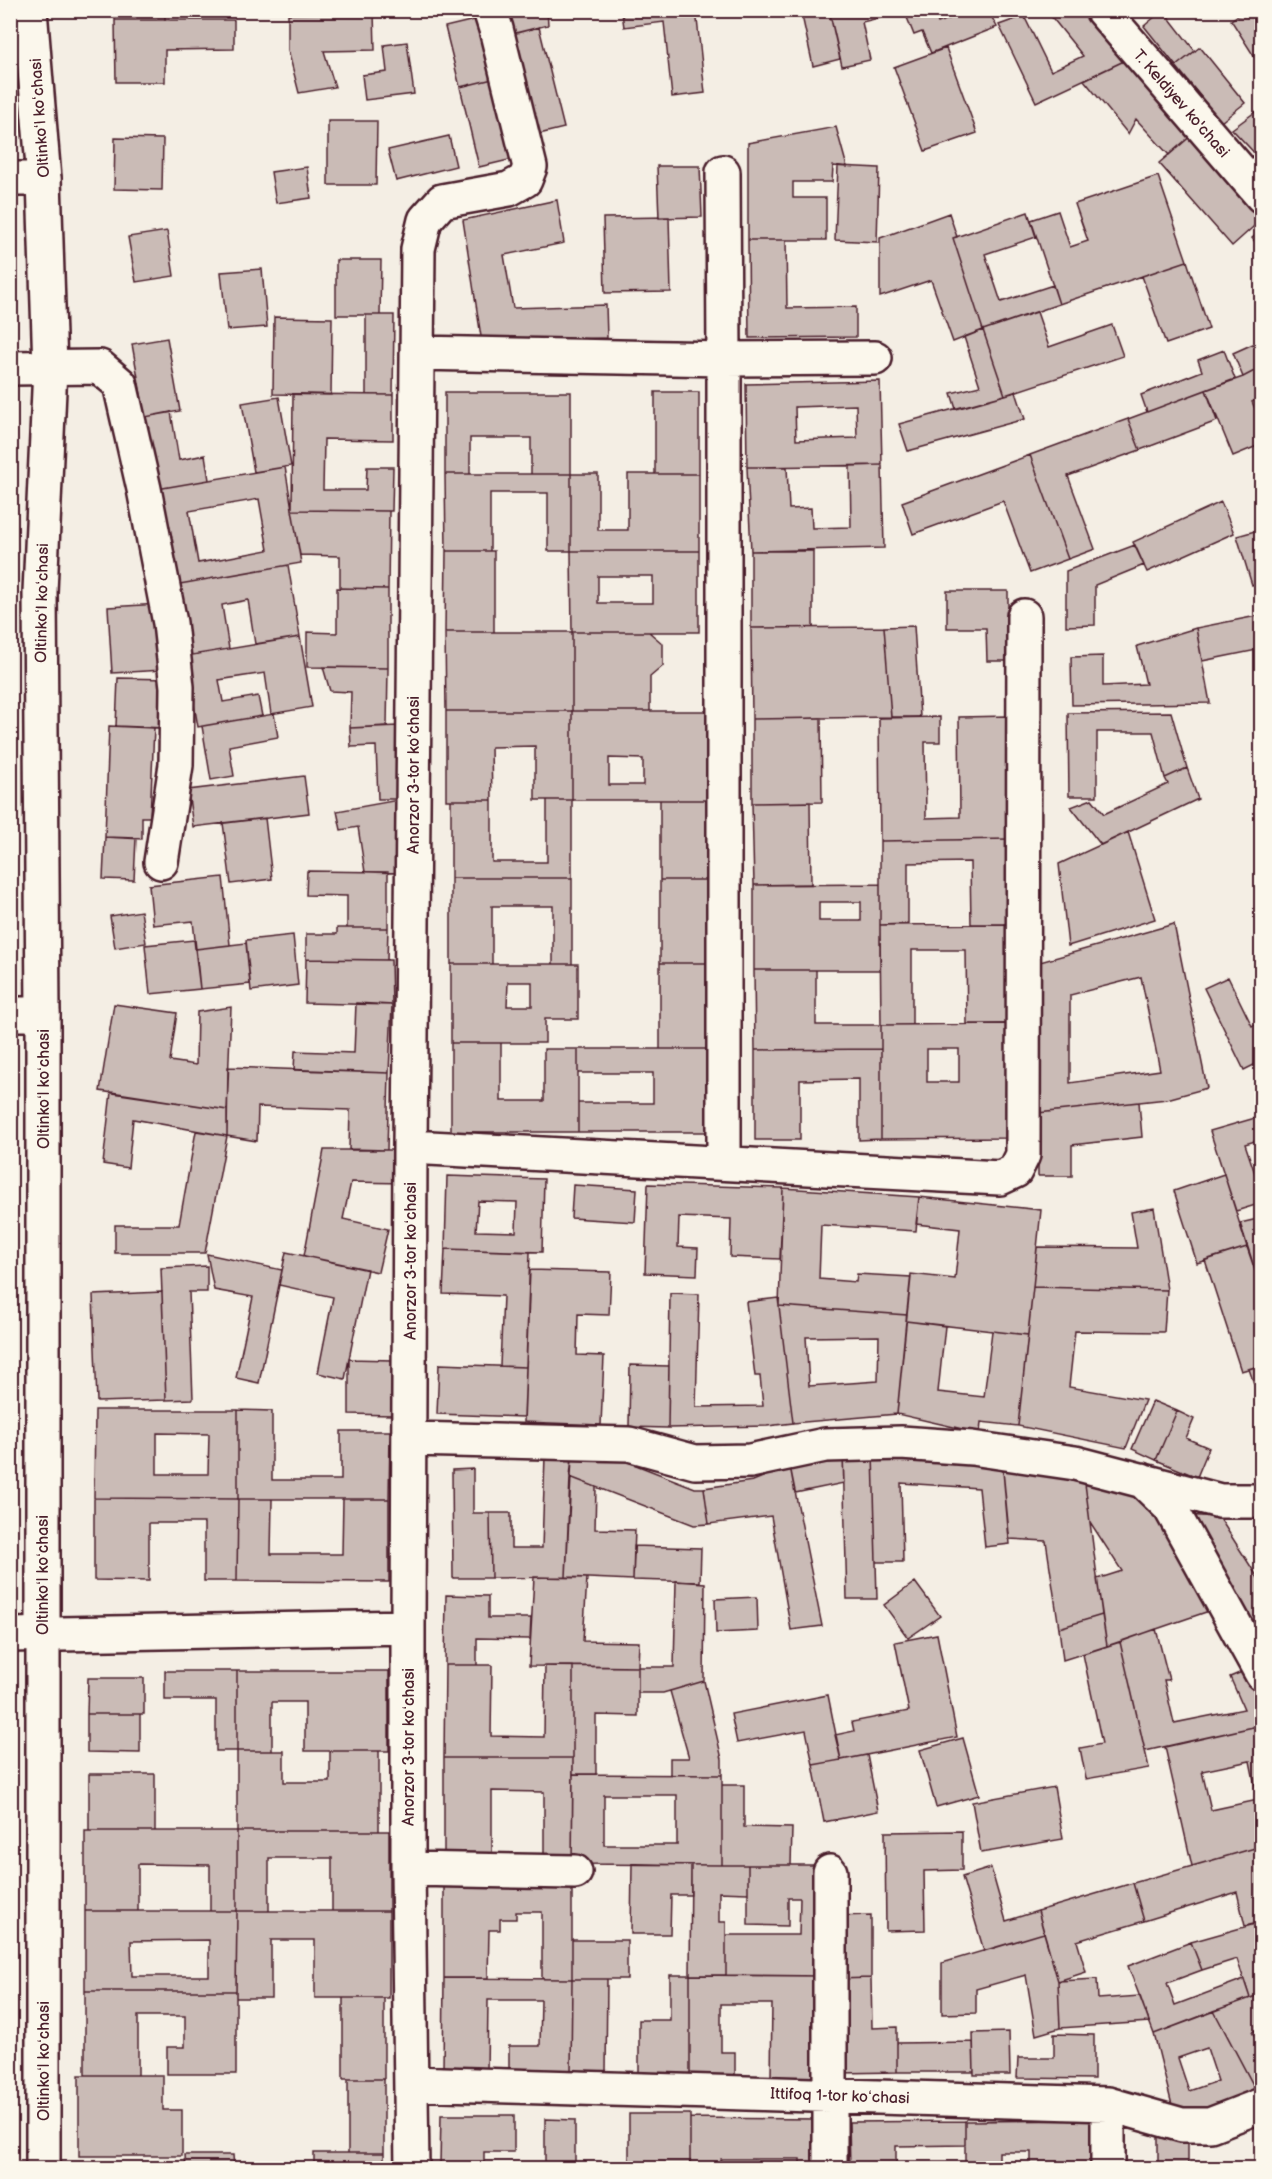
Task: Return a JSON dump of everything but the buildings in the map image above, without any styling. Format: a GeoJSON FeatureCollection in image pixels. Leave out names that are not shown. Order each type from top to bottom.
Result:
{"type":"FeatureCollection","features":[{"type":"Feature","properties":{"kind":"street","name":"Oltinkoʻl koʻchasi"},"geometry":{"type":"LineString","coordinates":[[30,10],[44,178],[50,368],[40,592],[43,1014],[26,1635],[43,2169]]}},
{"type":"Feature","properties":{"kind":"street","name":"Anorzor 3-tor koʻchasi"},"geometry":{"type":"LineString","coordinates":[[412,2169],[408,1627],[418,249],[425,220],[442,201],[509,189],[525,180],[530,167],[490,10]]}},
{"type":"Feature","properties":{"kind":"street","name":"T. Keldiyev ko'chasi"},"geometry":{"type":"LineString","coordinates":[[1102,10],[1262,195]]}},
{"type":"Feature","properties":{"kind":"street"},"geometry":{"type":"LineString","coordinates":[[723,172],[724,1163]]}},
{"type":"Feature","properties":{"kind":"street"},"geometry":{"type":"LineString","coordinates":[[10,179],[44,178]]}},
{"type":"Feature","properties":{"kind":"street"},"geometry":{"type":"LineString","coordinates":[[417,353],[724,359],[874,358]]}},
{"type":"Feature","properties":{"kind":"street"},"geometry":{"type":"LineString","coordinates":[[10,368],[100,367],[120,384],[144,489],[170,623],[177,687],[176,765],[160,862]]}},
{"type":"Feature","properties":{"kind":"street"},"geometry":{"type":"LineString","coordinates":[[410,1147],[1000,1178],[1015,1171],[1023,1155],[1024,616]]}},
{"type":"Feature","properties":{"kind":"street"},"geometry":{"type":"LineString","coordinates":[[10,1014],[43,1014]]}},
{"type":"Feature","properties":{"kind":"street"},"geometry":{"type":"LineString","coordinates":[[410,1439],[629,1444],[695,1462],[750,1461],[825,1445],[901,1443],[972,1448],[1064,1461],[1220,1501],[1262,1501]]}},
{"type":"Feature","properties":{"kind":"street"},"geometry":{"type":"LineString","coordinates":[[1142,1480],[1170,1507],[1262,1674]]}},
{"type":"Feature","properties":{"kind":"street"},"geometry":{"type":"LineString","coordinates":[[26,1635],[408,1627]]}},
{"type":"Feature","properties":{"kind":"street"},"geometry":{"type":"LineString","coordinates":[[408,1869],[575,1872]]}},
{"type":"Feature","properties":{"kind":"street"},"geometry":{"type":"LineString","coordinates":[[830,1872],[830,2169]]}},
{"type":"Feature","properties":{"kind":"street","name":"Ittifoq 1-tor koʻchasi"},"geometry":{"type":"LineString","coordinates":[[411,2083],[1108,2104],[1182,2125],[1210,2125],[1262,2104]]}},
{"type":"Feature","properties":{"kind":"street"},"geometry":{"type":"LineString","coordinates":[[1108,2104],[1108,2169]]}}]}
